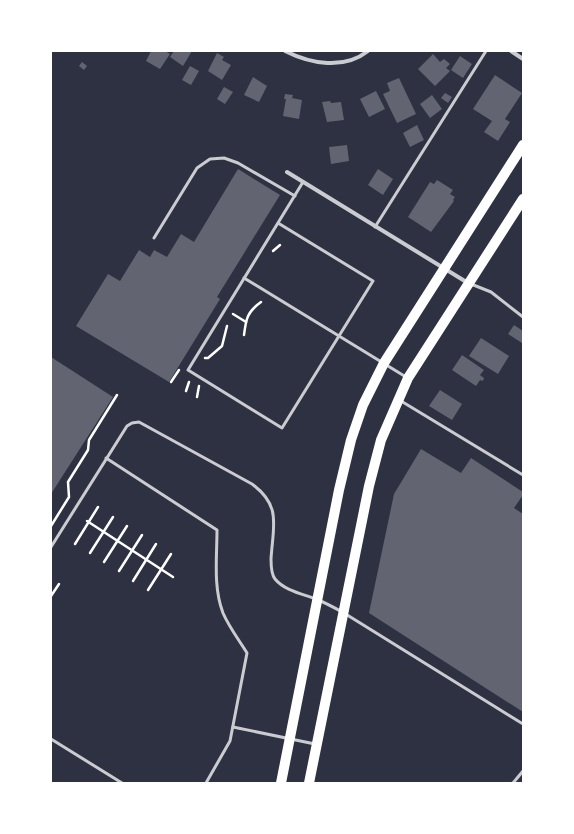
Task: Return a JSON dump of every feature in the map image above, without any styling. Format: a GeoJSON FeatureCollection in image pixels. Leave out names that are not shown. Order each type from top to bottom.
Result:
{"type":"FeatureCollection","features":[{"type":"Feature","properties":{"kind":"main road"},"geometry":{"type":"LineString","coordinates":[[281,783],[339,490],[351,440],[363,405],[384,363],[523,145]]}},
{"type":"Feature","properties":{"kind":"main road"},"geometry":{"type":"LineString","coordinates":[[309,783],[369,486],[381,440],[408,378],[523,199]]}},
{"type":"Feature","properties":{"kind":"street"},"geometry":{"type":"LineString","coordinates":[[285,51],[303,59],[331,64],[358,58],[368,51]]}},
{"type":"Feature","properties":{"kind":"street"},"geometry":{"type":"LineString","coordinates":[[511,51],[523,59]]}},
{"type":"Feature","properties":{"kind":"street"},"geometry":{"type":"LineString","coordinates":[[287,172],[468,283]]}},
{"type":"Feature","properties":{"kind":"lane"},"geometry":{"type":"LineString","coordinates":[[375,227],[486,51]]}},
{"type":"Feature","properties":{"kind":"lane"},"geometry":{"type":"LineString","coordinates":[[154,238],[197,168],[210,159],[224,158],[238,163],[295,196]]}},
{"type":"Feature","properties":{"kind":"lane"},"geometry":{"type":"LineString","coordinates":[[278,223],[373,281],[282,428],[188,370],[303,182]]}},
{"type":"Feature","properties":{"kind":"lane"},"geometry":{"type":"LineString","coordinates":[[244,278],[408,378]]}},
{"type":"Feature","properties":{"kind":"lane"},"geometry":{"type":"LineString","coordinates":[[468,283],[491,292],[523,317]]}},
{"type":"Feature","properties":{"kind":"lane"},"geometry":{"type":"LineString","coordinates":[[398,399],[523,475]]}},
{"type":"Feature","properties":{"kind":"lane"},"geometry":{"type":"LineString","coordinates":[[51,547],[127,426],[132,422],[139,422],[252,484],[263,492],[271,503],[273,515],[271,568],[275,579],[284,587],[344,613],[523,724]]}},
{"type":"Feature","properties":{"kind":"lane"},"geometry":{"type":"LineString","coordinates":[[106,458],[217,530],[216,582],[219,597],[229,626],[247,653],[230,742],[206,783]]}},
{"type":"Feature","properties":{"kind":"lane"},"geometry":{"type":"LineString","coordinates":[[233,727],[317,744]]}},
{"type":"Feature","properties":{"kind":"lane"},"geometry":{"type":"LineString","coordinates":[[51,739],[122,783]]}},
{"type":"Feature","properties":{"kind":"lane"},"geometry":{"type":"LineString","coordinates":[[513,783],[523,771]]}},
{"type":"Feature","properties":{"kind":"path"},"geometry":{"type":"LineString","coordinates":[[244,336],[246,322],[251,309],[261,302]]}},
{"type":"Feature","properties":{"kind":"path"},"geometry":{"type":"LineString","coordinates":[[51,526],[69,498],[68,482],[88,450],[89,440],[117,395]]}},
{"type":"Feature","properties":{"kind":"path"},"geometry":{"type":"LineString","coordinates":[[75,544],[98,507]]}},
{"type":"Feature","properties":{"kind":"path"},"geometry":{"type":"LineString","coordinates":[[90,553],[113,517]]}},
{"type":"Feature","properties":{"kind":"path"},"geometry":{"type":"LineString","coordinates":[[88,521],[161,570],[174,577]]}},
{"type":"Feature","properties":{"kind":"path"},"geometry":{"type":"LineString","coordinates":[[104,562],[127,526]]}},
{"type":"Feature","properties":{"kind":"path"},"geometry":{"type":"LineString","coordinates":[[119,572],[142,535]]}},
{"type":"Feature","properties":{"kind":"path"},"geometry":{"type":"LineString","coordinates":[[134,581],[156,544]]}},
{"type":"Feature","properties":{"kind":"path"},"geometry":{"type":"LineString","coordinates":[[148,590],[171,554]]}},
{"type":"Feature","properties":{"kind":"path"},"geometry":{"type":"LineString","coordinates":[[51,596],[59,584]]}},
{"type":"Feature","properties":{"kind":"building"},"geometry":{"type":"Polygon","coordinates":[[[151,51],[165,51],[170,54],[160,69],[146,61],[151,51]]]}},
{"type":"Feature","properties":{"kind":"building"},"geometry":{"type":"Polygon","coordinates":[[[174,51],[192,51],[183,66],[170,57],[174,51]]]}},
{"type":"Feature","properties":{"kind":"building"},"geometry":{"type":"Polygon","coordinates":[[[217,53],[224,57],[222,60],[231,65],[222,80],[208,71],[217,53]]]}},
{"type":"Feature","properties":{"kind":"building"},"geometry":{"type":"Polygon","coordinates":[[[433,54],[440,62],[444,59],[450,64],[446,68],[450,71],[435,86],[418,69],[433,54]]]}},
{"type":"Feature","properties":{"kind":"building"},"geometry":{"type":"Polygon","coordinates":[[[460,56],[472,64],[463,78],[451,70],[460,56]]]}},
{"type":"Feature","properties":{"kind":"building"},"geometry":{"type":"Polygon","coordinates":[[[82,62],[87,66],[84,70],[79,66],[82,62]]]}},
{"type":"Feature","properties":{"kind":"building"},"geometry":{"type":"Polygon","coordinates":[[[190,66],[199,71],[191,85],[182,80],[190,66]]]}},
{"type":"Feature","properties":{"kind":"building"},"geometry":{"type":"Polygon","coordinates":[[[495,75],[522,93],[505,119],[510,122],[498,141],[484,132],[492,121],[473,109],[495,75]]]}},
{"type":"Feature","properties":{"kind":"building"},"geometry":{"type":"Polygon","coordinates":[[[253,77],[267,86],[259,102],[244,95],[253,77]]]}},
{"type":"Feature","properties":{"kind":"building"},"geometry":{"type":"Polygon","coordinates":[[[399,78],[416,114],[397,123],[383,94],[390,91],[387,83],[399,78]]]}},
{"type":"Feature","properties":{"kind":"building"},"geometry":{"type":"Polygon","coordinates":[[[224,87],[233,92],[225,104],[217,99],[224,87]]]}},
{"type":"Feature","properties":{"kind":"building"},"geometry":{"type":"Polygon","coordinates":[[[376,91],[385,109],[369,117],[360,99],[376,91]]]}},
{"type":"Feature","properties":{"kind":"building"},"geometry":{"type":"Polygon","coordinates":[[[445,93],[452,97],[448,103],[441,98],[445,93]]]}},
{"type":"Feature","properties":{"kind":"building"},"geometry":{"type":"Polygon","coordinates":[[[285,94],[293,95],[292,98],[302,100],[299,119],[283,116],[286,99],[284,99],[285,94]]]}},
{"type":"Feature","properties":{"kind":"building"},"geometry":{"type":"Polygon","coordinates":[[[432,95],[442,109],[430,118],[420,104],[432,95]]]}},
{"type":"Feature","properties":{"kind":"building"},"geometry":{"type":"Polygon","coordinates":[[[330,101],[331,103],[341,102],[344,120],[327,122],[322,102],[330,101]]]}},
{"type":"Feature","properties":{"kind":"building"},"geometry":{"type":"Polygon","coordinates":[[[417,125],[424,140],[410,147],[403,133],[417,125]]]}},
{"type":"Feature","properties":{"kind":"building"},"geometry":{"type":"Polygon","coordinates":[[[347,145],[349,161],[331,164],[329,147],[347,145]]]}},
{"type":"Feature","properties":{"kind":"building"},"geometry":{"type":"Polygon","coordinates":[[[238,169],[280,195],[217,297],[220,299],[169,382],[76,326],[108,274],[120,281],[139,250],[150,257],[154,250],[167,257],[181,234],[194,242],[238,169]]]}},
{"type":"Feature","properties":{"kind":"building"},"geometry":{"type":"Polygon","coordinates":[[[378,169],[393,179],[383,195],[368,185],[378,169]]]}},
{"type":"Feature","properties":{"kind":"building"},"geometry":{"type":"Polygon","coordinates":[[[437,180],[453,190],[450,194],[455,197],[453,200],[454,201],[431,232],[408,217],[430,182],[434,184],[437,180]]]}},
{"type":"Feature","properties":{"kind":"building"},"geometry":{"type":"Polygon","coordinates":[[[514,325],[523,331],[522,343],[508,334],[514,325]]]}},
{"type":"Feature","properties":{"kind":"building"},"geometry":{"type":"Polygon","coordinates":[[[481,338],[509,356],[498,374],[469,356],[481,338]]]}},
{"type":"Feature","properties":{"kind":"building"},"geometry":{"type":"Polygon","coordinates":[[[462,355],[484,370],[480,375],[484,378],[483,381],[480,380],[476,386],[452,370],[462,355]]]}},
{"type":"Feature","properties":{"kind":"building"},"geometry":{"type":"Polygon","coordinates":[[[51,357],[113,397],[51,494],[51,357]]]}},
{"type":"Feature","properties":{"kind":"building"},"geometry":{"type":"Polygon","coordinates":[[[440,390],[462,404],[452,420],[429,406],[440,390]]]}},
{"type":"Feature","properties":{"kind":"building"},"geometry":{"type":"Polygon","coordinates":[[[421,449],[461,473],[471,458],[523,492],[523,495],[514,508],[523,514],[523,712],[369,613],[394,494],[421,449]]]}}]}
